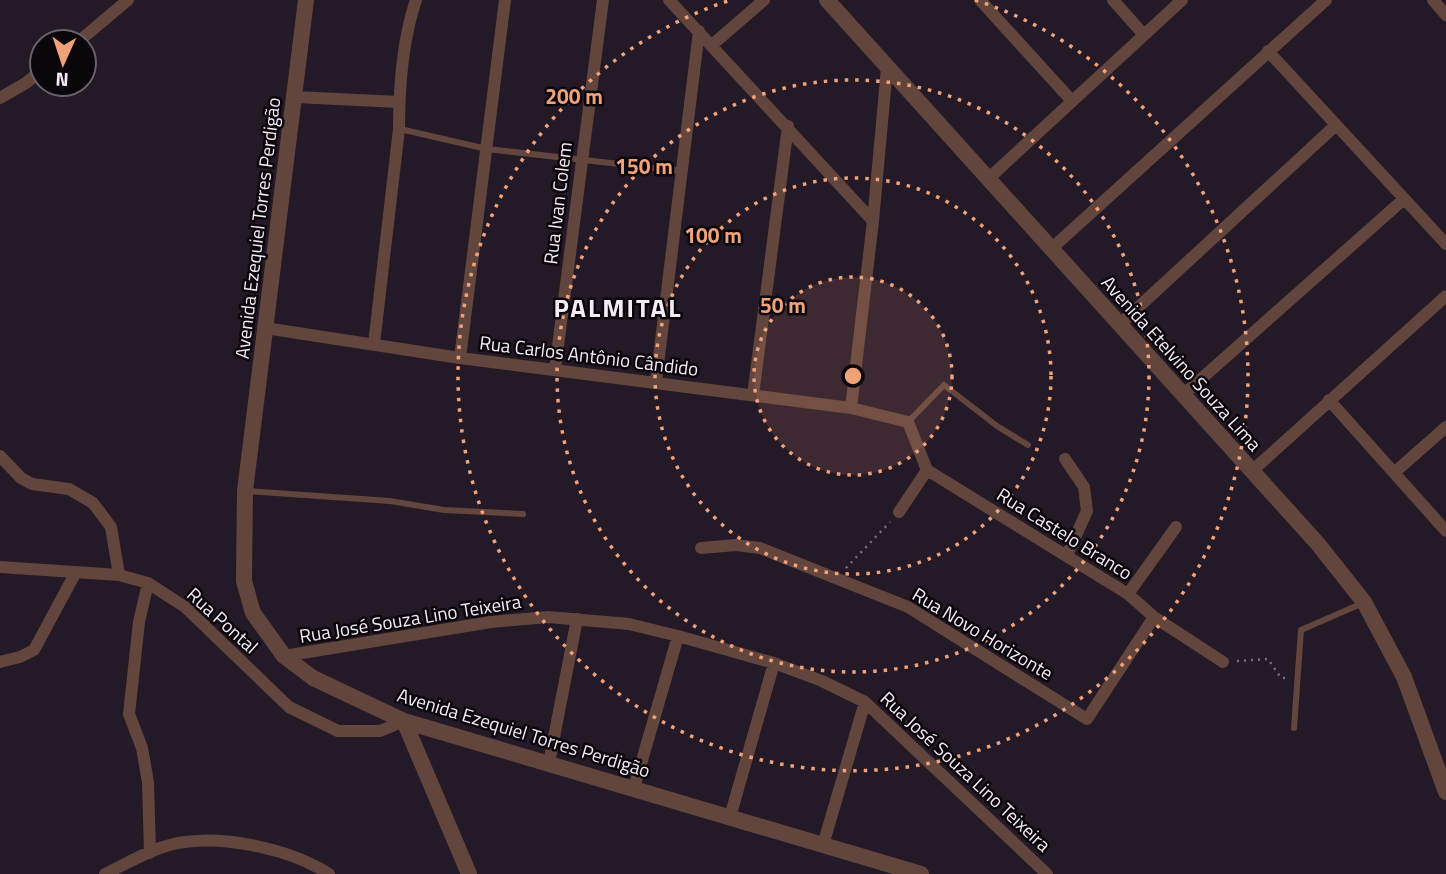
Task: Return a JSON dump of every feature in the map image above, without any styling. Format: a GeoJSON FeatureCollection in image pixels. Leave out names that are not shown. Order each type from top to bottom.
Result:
{"type":"FeatureCollection","features":[{"type":"Feature","properties":{"kind":"street"},"geometry":{"type":"LineString","coordinates":[[95,28],[128,0]]}},
{"type":"Feature","properties":{"kind":"street","name":"Avenida Ezequiel Torres Perdigão"},"geometry":{"type":"LineString","coordinates":[[306,0],[245,491],[244,581],[253,612],[284,656],[313,678],[404,721],[921,874]]}},
{"type":"Feature","properties":{"kind":"street"},"geometry":{"type":"LineString","coordinates":[[374,344],[399,129],[399,102],[408,24],[416,0]]}},
{"type":"Feature","properties":{"kind":"street"},"geometry":{"type":"LineString","coordinates":[[460,358],[505,0]]}},
{"type":"Feature","properties":{"kind":"street","name":"Rua Ivan Colem"},"geometry":{"type":"LineString","coordinates":[[555,369],[603,0]]}},
{"type":"Feature","properties":{"kind":"street"},"geometry":{"type":"LineString","coordinates":[[669,0],[873,221]]}},
{"type":"Feature","properties":{"kind":"street"},"geometry":{"type":"LineString","coordinates":[[712,45],[764,0]]}},
{"type":"Feature","properties":{"kind":"street"},"geometry":{"type":"LineString","coordinates":[[980,0],[1072,101]]}},
{"type":"Feature","properties":{"kind":"street"},"geometry":{"type":"LineString","coordinates":[[1112,0],[1144,35]]}},
{"type":"Feature","properties":{"kind":"street"},"geometry":{"type":"LineString","coordinates":[[988,179],[1182,0]]}},
{"type":"Feature","properties":{"kind":"street"},"geometry":{"type":"LineString","coordinates":[[1051,249],[1326,0]]}},
{"type":"Feature","properties":{"kind":"street"},"geometry":{"type":"LineString","coordinates":[[1433,0],[1446,15]]}},
{"type":"Feature","properties":{"kind":"street","name":"Avenida Etelvino Souza Lima"},"geometry":{"type":"LineString","coordinates":[[832,2],[887,68],[1318,544],[1364,602],[1404,677],[1446,792]]}},
{"type":"Feature","properties":{"kind":"street"},"geometry":{"type":"LineString","coordinates":[[656,381],[699,31]]}},
{"type":"Feature","properties":{"kind":"street"},"geometry":{"type":"LineString","coordinates":[[1268,51],[1446,244]]}},
{"type":"Feature","properties":{"kind":"street"},"geometry":{"type":"LineString","coordinates":[[852,408],[887,68]]}},
{"type":"Feature","properties":{"kind":"street"},"geometry":{"type":"LineString","coordinates":[[0,98],[28,81]]}},
{"type":"Feature","properties":{"kind":"street"},"geometry":{"type":"LineString","coordinates":[[295,97],[399,102]]}},
{"type":"Feature","properties":{"kind":"street"},"geometry":{"type":"LineString","coordinates":[[1119,325],[1336,125]]}},
{"type":"Feature","properties":{"kind":"street"},"geometry":{"type":"LineString","coordinates":[[753,395],[788,126]]}},
{"type":"Feature","properties":{"kind":"street"},"geometry":{"type":"LineString","coordinates":[[1183,396],[1404,199]]}},
{"type":"Feature","properties":{"kind":"street"},"geometry":{"type":"LineString","coordinates":[[1252,471],[1446,296]]}},
{"type":"Feature","properties":{"kind":"street","name":"Rua Carlos Antônio Cândido"},"geometry":{"type":"LineString","coordinates":[[265,328],[460,358],[852,408],[908,422]]}},
{"type":"Feature","properties":{"kind":"street"},"geometry":{"type":"LineString","coordinates":[[1329,400],[1446,531]]}},
{"type":"Feature","properties":{"kind":"street"},"geometry":{"type":"LineString","coordinates":[[899,512],[927,470],[908,422]]}},
{"type":"Feature","properties":{"kind":"street"},"geometry":{"type":"LineString","coordinates":[[1395,472],[1446,426]]}},
{"type":"Feature","properties":{"kind":"street"},"geometry":{"type":"LineString","coordinates":[[0,456],[21,478],[32,484],[69,489],[93,503],[111,527],[120,575]]}},
{"type":"Feature","properties":{"kind":"street"},"geometry":{"type":"LineString","coordinates":[[1065,459],[1084,487],[1087,511],[1067,555]]}},
{"type":"Feature","properties":{"kind":"street","name":"Rua Castelo Branco"},"geometry":{"type":"LineString","coordinates":[[927,470],[1128,594],[1154,617],[1223,662]]}},
{"type":"Feature","properties":{"kind":"street"},"geometry":{"type":"LineString","coordinates":[[1128,594],[1176,527]]}},
{"type":"Feature","properties":{"kind":"street","name":"Rua Novo Horizonte"},"geometry":{"type":"LineString","coordinates":[[701,548],[736,545],[760,548],[908,607],[1087,719],[1154,617]]}},
{"type":"Feature","properties":{"kind":"street","name":"Rua Pontal"},"geometry":{"type":"LineString","coordinates":[[0,567],[120,575],[148,583],[185,607],[289,707],[338,732],[380,732],[404,721]]}},
{"type":"Feature","properties":{"kind":"street"},"geometry":{"type":"LineString","coordinates":[[0,662],[34,650],[76,572]]}},
{"type":"Feature","properties":{"kind":"street"},"geometry":{"type":"LineString","coordinates":[[148,583],[139,622],[129,714],[142,748],[148,782],[150,853]]}},
{"type":"Feature","properties":{"kind":"street","name":"Rua José Souza Lino Teixeira"},"geometry":{"type":"LineString","coordinates":[[284,656],[491,622],[548,617],[629,624],[774,663],[822,681],[865,702],[1047,874]]}},
{"type":"Feature","properties":{"kind":"street"},"geometry":{"type":"LineString","coordinates":[[549,763],[577,619]]}},
{"type":"Feature","properties":{"kind":"street"},"geometry":{"type":"LineString","coordinates":[[634,788],[678,636]]}},
{"type":"Feature","properties":{"kind":"street"},"geometry":{"type":"LineString","coordinates":[[730,817],[774,663]]}},
{"type":"Feature","properties":{"kind":"street"},"geometry":{"type":"LineString","coordinates":[[822,845],[865,702]]}},
{"type":"Feature","properties":{"kind":"street"},"geometry":{"type":"LineString","coordinates":[[404,721],[469,874]]}},
{"type":"Feature","properties":{"kind":"street"},"geometry":{"type":"LineString","coordinates":[[105,874],[150,853],[184,842],[230,842],[313,863],[329,874]]}},
{"type":"Feature","properties":{"kind":"lane"},"geometry":{"type":"LineString","coordinates":[[399,129],[487,149],[681,171]]}},
{"type":"Feature","properties":{"kind":"lane"},"geometry":{"type":"LineString","coordinates":[[908,422],[944,385],[997,426],[1028,445]]}},
{"type":"Feature","properties":{"kind":"lane"},"geometry":{"type":"LineString","coordinates":[[245,491],[390,500],[444,510],[523,514]]}},
{"type":"Feature","properties":{"kind":"lane"},"geometry":{"type":"LineString","coordinates":[[1294,728],[1301,630],[1364,602]]}},
{"type":"Feature","properties":{"kind":"path"},"geometry":{"type":"LineString","coordinates":[[836,578],[899,512]]}},
{"type":"Feature","properties":{"kind":"path"},"geometry":{"type":"LineString","coordinates":[[1223,662],[1268,659],[1280,678],[1297,678]]}},
{"type":"Feature","properties":{"kind":"district","name":"PALMITAL"},"geometry":{"type":"Point","coordinates":[618,307]}}]}
